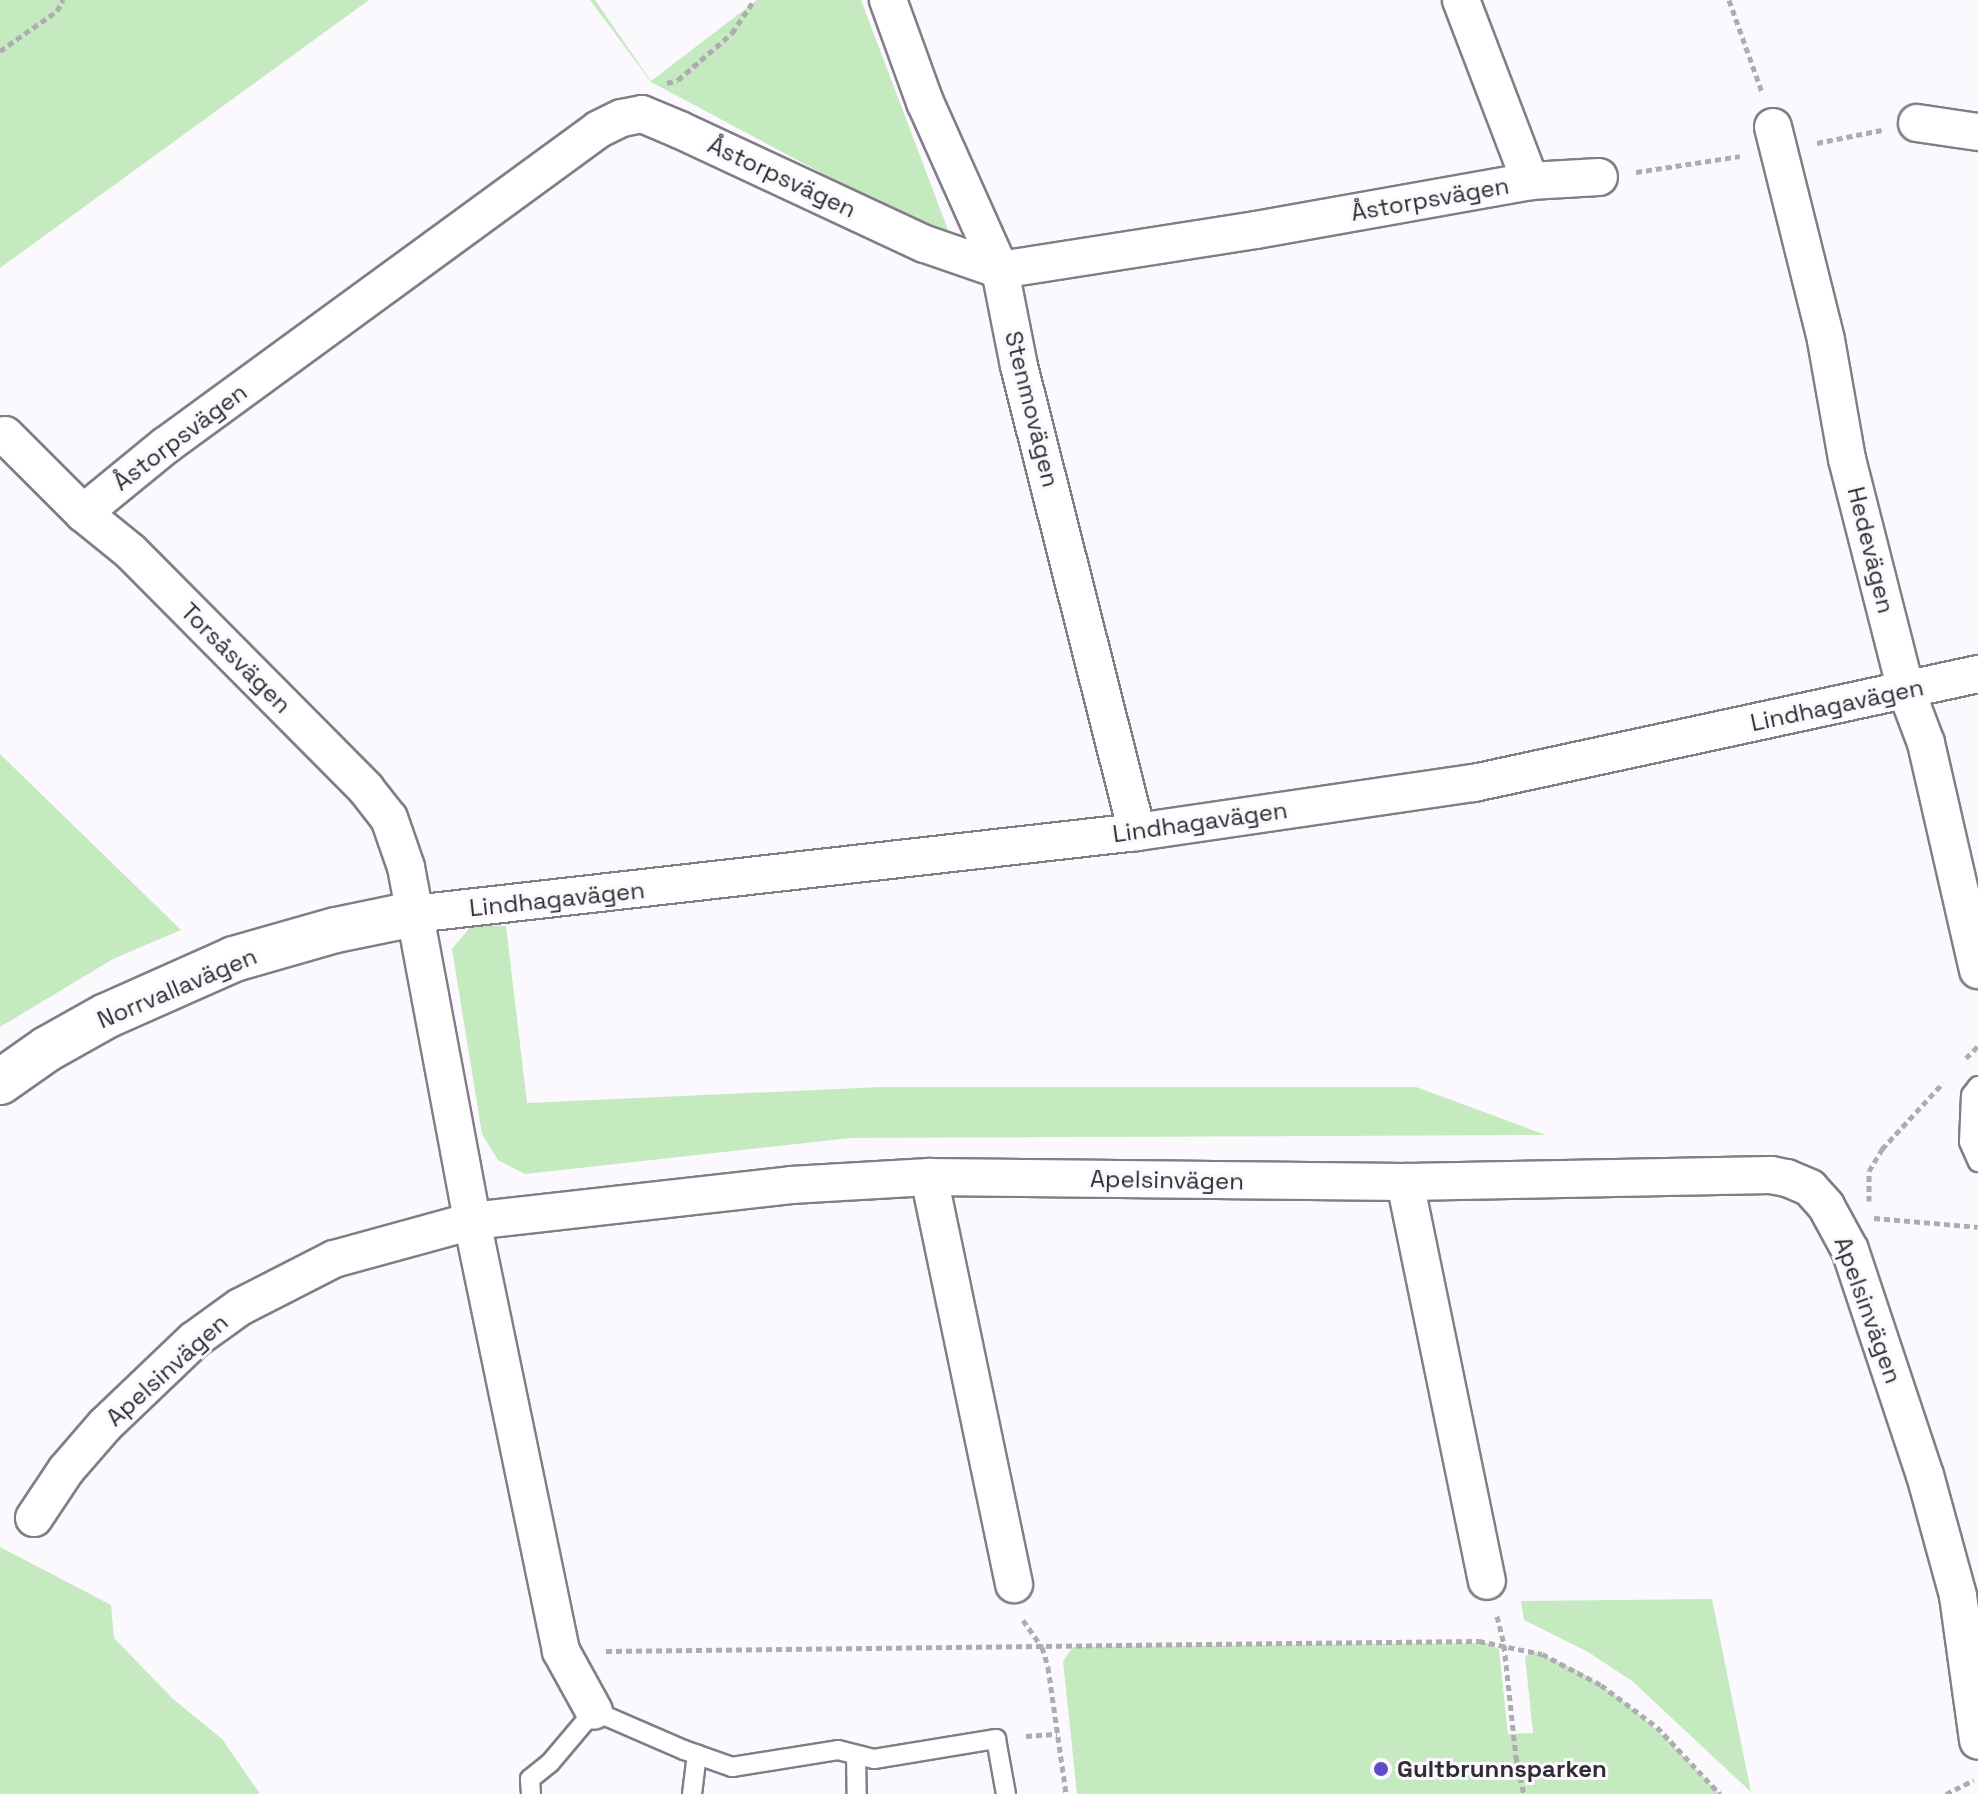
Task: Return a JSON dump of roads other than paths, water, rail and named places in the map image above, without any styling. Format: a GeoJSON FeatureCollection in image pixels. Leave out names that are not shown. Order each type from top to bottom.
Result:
{"type":"FeatureCollection","features":[{"type":"Feature","properties":{"kind":"street","name":"Stenmovägen"},"geometry":{"type":"LineString","coordinates":[[888,0],[925,102],[1000,270],[1019,366],[1137,832]]}},
{"type":"Feature","properties":{"kind":"street"},"geometry":{"type":"LineString","coordinates":[[1461,0],[1530,181]]}},
{"type":"Feature","properties":{"kind":"street","name":"Åstorpsvägen"},"geometry":{"type":"LineString","coordinates":[[83,513],[165,446],[599,129],[622,118],[642,114],[925,244],[1000,270],[1256,230],[1530,181],[1599,177]]}},
{"type":"Feature","properties":{"kind":"street"},"geometry":{"type":"LineString","coordinates":[[1917,123],[1978,132]]}},
{"type":"Feature","properties":{"kind":"street","name":"Hedevägen"},"geometry":{"type":"LineString","coordinates":[[1773,127],[1826,340],[1847,459],[1906,690],[1926,743],[1978,970]]}},
{"type":"Feature","properties":{"kind":"street","name":"Torsåsvägen"},"geometry":{"type":"LineString","coordinates":[[5,435],[83,513],[130,551],[366,789],[389,818],[414,914]]}},
{"type":"Feature","properties":{"kind":"street","name":"Lindhagavägen"},"geometry":{"type":"LineString","coordinates":[[414,914],[1137,832],[1474,783],[1978,674]]}},
{"type":"Feature","properties":{"kind":"street"},"geometry":{"type":"LineString","coordinates":[[414,914],[472,1221],[561,1651],[594,1711]]}},
{"type":"Feature","properties":{"kind":"street","name":"Norrvallavägen"},"geometry":{"type":"LineString","coordinates":[[0,1082],[47,1049],[106,1016],[234,959],[336,930],[414,914]]}},
{"type":"Feature","properties":{"kind":"street","name":"Apelsinvägen"},"geometry":{"type":"LineString","coordinates":[[34,1518],[66,1470],[116,1413],[194,1340],[240,1307],[334,1259],[472,1221],[791,1185],[929,1177],[1405,1182],[1771,1175],[1810,1188],[1826,1206],[1839,1229],[1925,1475],[1958,1596],[1978,1741]]}},
{"type":"Feature","properties":{"kind":"street"},"geometry":{"type":"LineString","coordinates":[[929,1177],[1014,1584]]}},
{"type":"Feature","properties":{"kind":"street"},"geometry":{"type":"LineString","coordinates":[[1405,1182],[1487,1581]]}},
{"type":"Feature","properties":{"kind":"lane"},"geometry":{"type":"LineString","coordinates":[[1978,1086],[1971,1095],[1969,1142],[1978,1162]]}},
{"type":"Feature","properties":{"kind":"lane"},"geometry":{"type":"LineString","coordinates":[[531,1794],[530,1779],[550,1763],[594,1711],[732,1767],[838,1750],[874,1759],[996,1739],[1006,1794]]}},
{"type":"Feature","properties":{"kind":"lane"},"geometry":{"type":"LineString","coordinates":[[692,1794],[697,1754]]}},
{"type":"Feature","properties":{"kind":"lane"},"geometry":{"type":"LineString","coordinates":[[856,1755],[857,1794]]}},
{"type":"Feature","properties":{"kind":"place","name":"Gultbrunnsparken"},"geometry":{"type":"Point","coordinates":[1381,1769]}}]}
